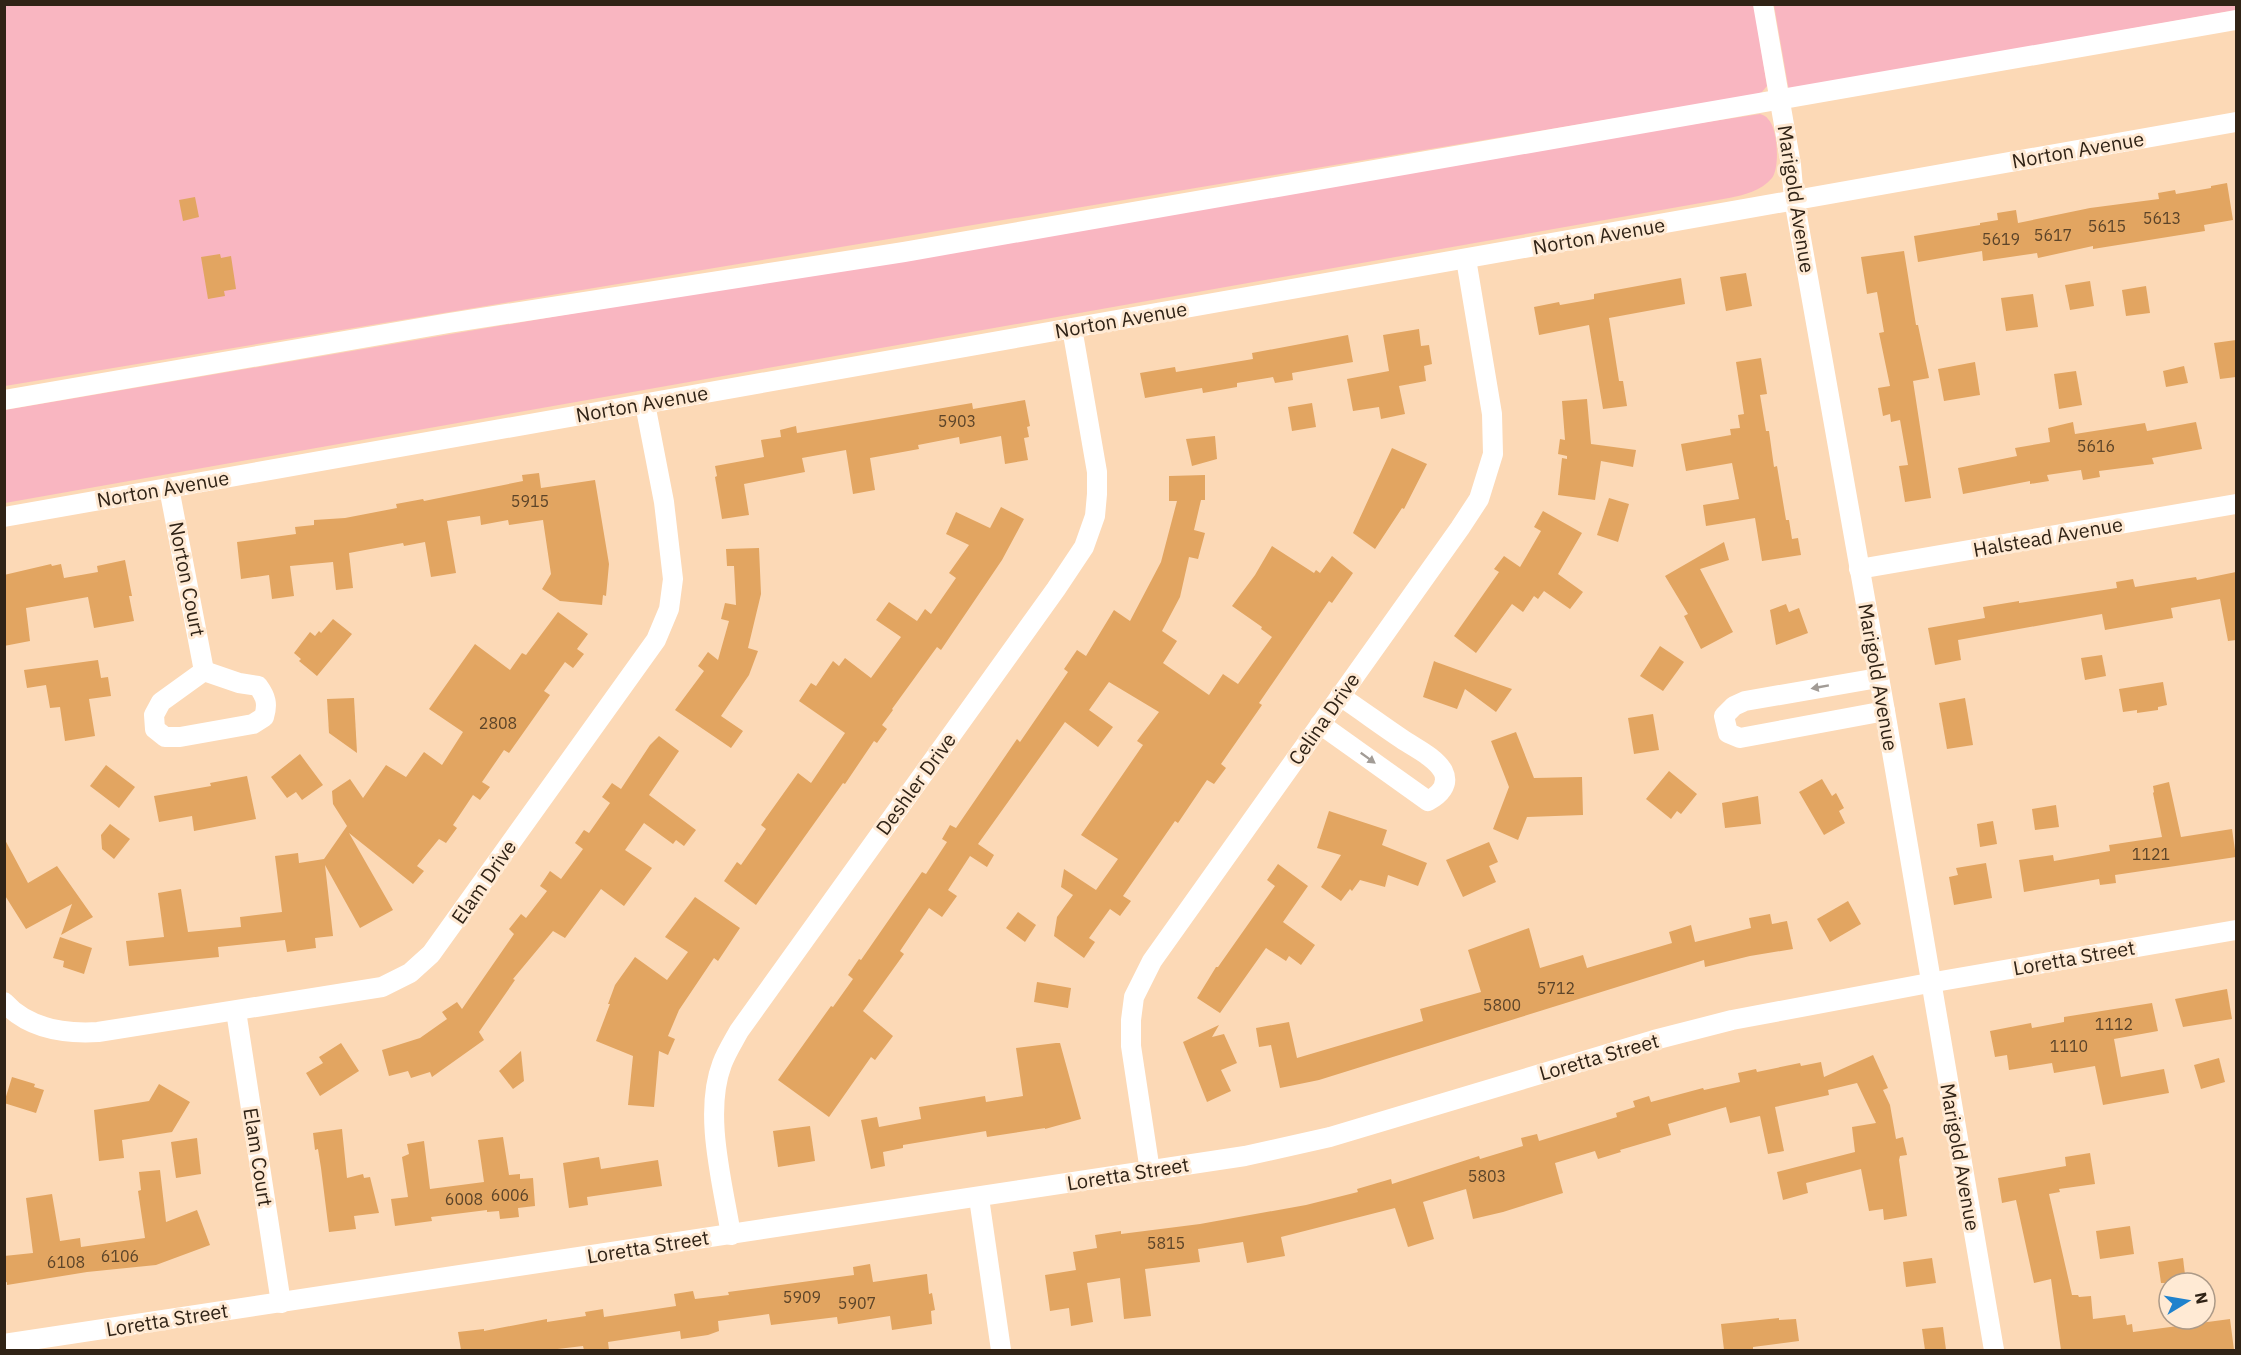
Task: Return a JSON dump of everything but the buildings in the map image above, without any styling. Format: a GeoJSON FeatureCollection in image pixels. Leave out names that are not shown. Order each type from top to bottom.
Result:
{"type":"FeatureCollection","features":[{"type":"Feature","properties":{"kind":"street","name":"Marigold Avenue"},"geometry":{"type":"LineString","coordinates":[[1763,4],[1780,99],[1794,199],[1885,711],[1929,982],[1994,1350]]}},
{"type":"Feature","properties":{"kind":"street"},"geometry":{"type":"LineString","coordinates":[[4,400],[449,323],[916,250],[2236,20]]}},
{"type":"Feature","properties":{"kind":"street","name":"Norton Avenue"},"geometry":{"type":"LineString","coordinates":[[4,517],[2236,122]]}},
{"type":"Feature","properties":{"kind":"street","name":"Celina Drive"},"geometry":{"type":"LineString","coordinates":[[1150,1171],[1131,1046],[1134,996],[1152,961],[1479,499],[1491,465],[1492,414],[1466,259]]}},
{"type":"Feature","properties":{"kind":"street","name":"Deshler Drive"},"geometry":{"type":"LineString","coordinates":[[731,1235],[715,1124],[717,1084],[722,1065],[739,1031],[1084,547],[1095,516],[1097,472],[1072,328]]}},
{"type":"Feature","properties":{"kind":"street","name":"Elam Drive"},"geometry":{"type":"LineString","coordinates":[[4,1002],[28,1020],[45,1028],[79,1033],[236,1011],[382,987],[399,980],[424,960],[444,938],[656,640],[669,609],[673,579],[664,502],[645,404]]}},
{"type":"Feature","properties":{"kind":"street","name":"Norton Court"},"geometry":{"type":"LineString","coordinates":[[169,488],[204,671]]}},
{"type":"Feature","properties":{"kind":"street","name":"Halstead Avenue"},"geometry":{"type":"LineString","coordinates":[[1859,569],[2236,504]]}},
{"type":"Feature","properties":{"kind":"street"},"geometry":{"type":"LineString","coordinates":[[204,671],[239,683],[258,686],[264,694],[267,706],[264,717],[253,724],[180,737],[165,736],[155,729],[154,715],[161,702],[204,671]]}},
{"type":"Feature","properties":{"kind":"street"},"geometry":{"type":"LineString","coordinates":[[1878,678],[1745,701],[1734,706],[1724,716],[1728,733],[1740,738],[1885,711]]}},
{"type":"Feature","properties":{"kind":"street"},"geometry":{"type":"LineString","coordinates":[[1320,724],[1428,801],[1443,789],[1445,780],[1443,771],[1429,757],[1340,696]]}},
{"type":"Feature","properties":{"kind":"street","name":"Loretta Street"},"geometry":{"type":"LineString","coordinates":[[4,1344],[1245,1156],[1330,1137],[1654,1040],[1732,1020],[1929,982],[2236,930]]}},
{"type":"Feature","properties":{"kind":"street","name":"Elam Court"},"geometry":{"type":"LineString","coordinates":[[236,1011],[281,1303]]}},
{"type":"Feature","properties":{"kind":"street"},"geometry":{"type":"LineString","coordinates":[[979,1198],[1001,1350]]}},
{"type":"Feature","properties":{"kind":"shaded area"},"geometry":{"type":"Polygon","coordinates":[[[2236,4],[2236,10],[1789,91],[1774,5],[2236,4]]]}},
{"type":"Feature","properties":{"kind":"shaded area"},"geometry":{"type":"Polygon","coordinates":[[[5,5],[1754,5],[1767,86],[1755,95],[5,386],[5,5]]]}},
{"type":"Feature","properties":{"kind":"shaded area"},"geometry":{"type":"Polygon","coordinates":[[[1760,114],[1767,118],[1774,131],[1777,157],[1775,173],[1763,186],[1735,197],[5,503],[5,410],[1628,134],[1760,114]]]}}]}
